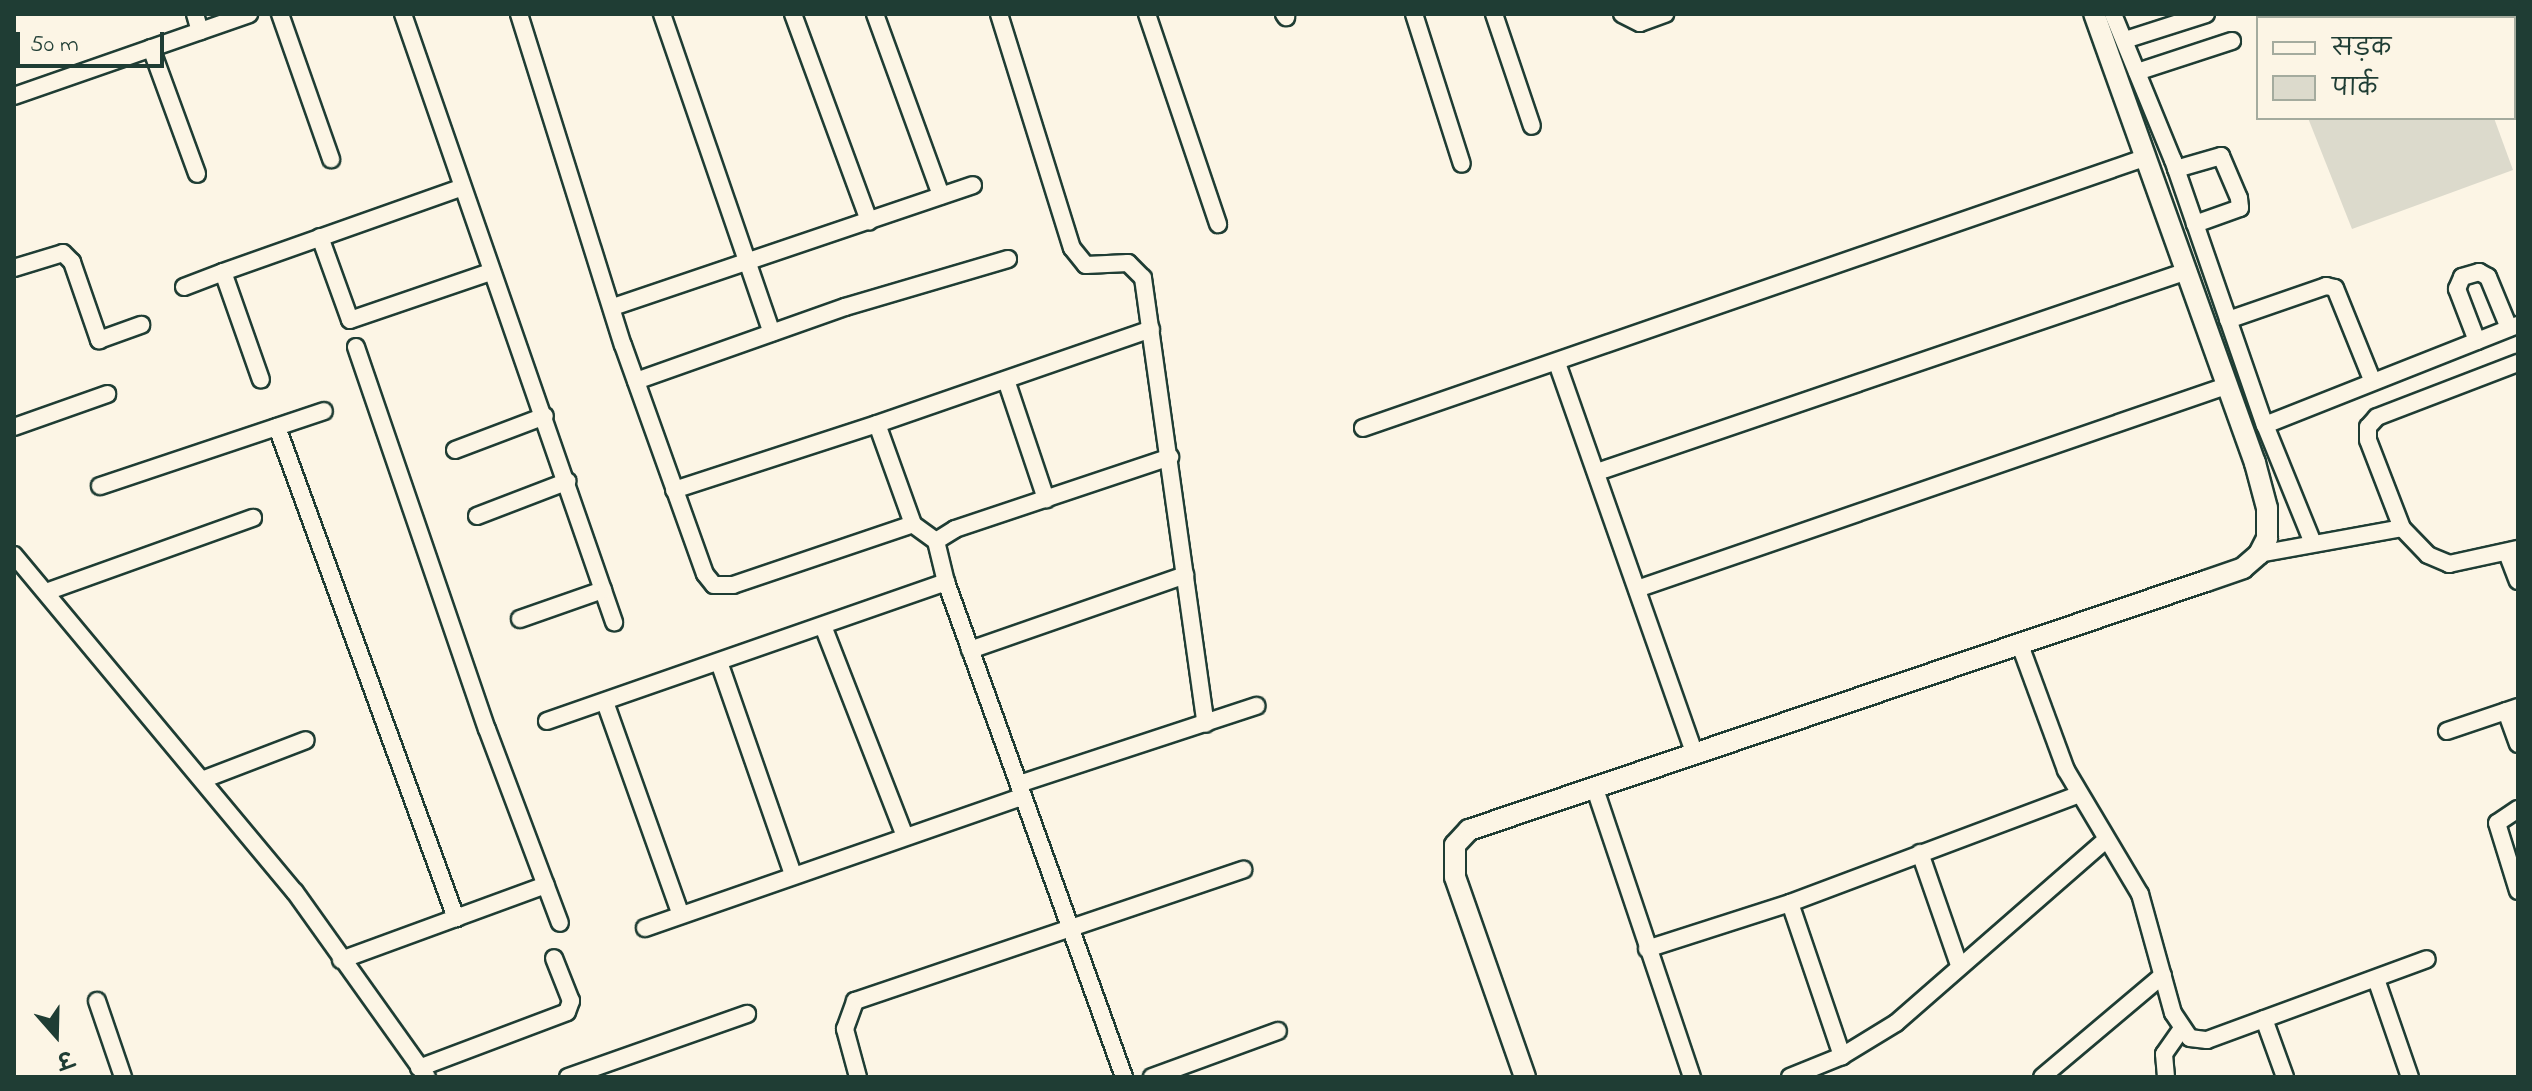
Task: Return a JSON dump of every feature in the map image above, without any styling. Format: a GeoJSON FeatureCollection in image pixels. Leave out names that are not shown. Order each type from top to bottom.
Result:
{"type":"FeatureCollection","features":[{"type":"Feature","properties":{"kind":"street"},"geometry":{"type":"LineString","coordinates":[[195,14],[200,31]]}},
{"type":"Feature","properties":{"kind":"street"},"geometry":{"type":"LineString","coordinates":[[14,96],[249,14]]}},
{"type":"Feature","properties":{"kind":"street"},"geometry":{"type":"LineString","coordinates":[[280,14],[331,159]]}},
{"type":"Feature","properties":{"kind":"street"},"geometry":{"type":"LineString","coordinates":[[403,14],[460,188],[545,416],[614,622]]}},
{"type":"Feature","properties":{"kind":"street"},"geometry":{"type":"LineString","coordinates":[[519,14],[636,381],[705,574],[714,585],[723,587],[913,524]]}},
{"type":"Feature","properties":{"kind":"street"},"geometry":{"type":"LineString","coordinates":[[662,14],[772,333]]}},
{"type":"Feature","properties":{"kind":"street"},"geometry":{"type":"LineString","coordinates":[[793,14],[869,221]]}},
{"type":"Feature","properties":{"kind":"street"},"geometry":{"type":"LineString","coordinates":[[875,14],[941,195]]}},
{"type":"Feature","properties":{"kind":"street"},"geometry":{"type":"LineString","coordinates":[[999,14],[1072,248],[1086,265],[1138,268],[1151,329],[1206,724]]}},
{"type":"Feature","properties":{"kind":"street"},"geometry":{"type":"LineString","coordinates":[[1147,14],[1218,224]]}},
{"type":"Feature","properties":{"kind":"street"},"geometry":{"type":"LineString","coordinates":[[1414,14],[1462,164]]}},
{"type":"Feature","properties":{"kind":"street"},"geometry":{"type":"LineString","coordinates":[[1494,14],[1532,126]]}},
{"type":"Feature","properties":{"kind":"street"},"geometry":{"type":"LineString","coordinates":[[1622,14],[1640,23],[1665,14]]}},
{"type":"Feature","properties":{"kind":"street"},"geometry":{"type":"LineString","coordinates":[[1525,1077],[1451,859],[1455,845],[1469,830],[2243,568],[2259,554],[2267,538],[2267,508],[2187,271],[2094,14]]}},
{"type":"Feature","properties":{"kind":"street"},"geometry":{"type":"LineString","coordinates":[[2113,14],[2176,169],[2265,425],[2313,543]]}},
{"type":"Feature","properties":{"kind":"street"},"geometry":{"type":"LineString","coordinates":[[2125,40],[2206,14]]}},
{"type":"Feature","properties":{"kind":"street"},"geometry":{"type":"LineString","coordinates":[[2137,72],[2232,41]]}},
{"type":"Feature","properties":{"kind":"street"},"geometry":{"type":"LineString","coordinates":[[151,48],[197,174]]}},
{"type":"Feature","properties":{"kind":"street"},"geometry":{"type":"LineString","coordinates":[[2176,169],[2221,156],[2239,198],[2240,208],[2195,224]]}},
{"type":"Feature","properties":{"kind":"street"},"geometry":{"type":"LineString","coordinates":[[1363,428],[2144,158]]}},
{"type":"Feature","properties":{"kind":"street"},"geometry":{"type":"LineString","coordinates":[[613,307],[748,264],[973,185]]}},
{"type":"Feature","properties":{"kind":"street"},"geometry":{"type":"LineString","coordinates":[[184,287],[460,188]]}},
{"type":"Feature","properties":{"kind":"street"},"geometry":{"type":"LineString","coordinates":[[320,237],[350,320],[490,272]]}},
{"type":"Feature","properties":{"kind":"street"},"geometry":{"type":"LineString","coordinates":[[14,268],[63,253],[72,262],[99,340],[141,325]]}},
{"type":"Feature","properties":{"kind":"street"},"geometry":{"type":"LineString","coordinates":[[636,381],[772,333],[1008,259]]}},
{"type":"Feature","properties":{"kind":"street"},"geometry":{"type":"LineString","coordinates":[[1597,472],[2187,271]]}},
{"type":"Feature","properties":{"kind":"street"},"geometry":{"type":"LineString","coordinates":[[223,272],[261,380]]}},
{"type":"Feature","properties":{"kind":"street"},"geometry":{"type":"LineString","coordinates":[[2265,425],[2477,341],[2514,326],[2488,277],[2479,272],[2462,277],[2457,289],[2477,341]]}},
{"type":"Feature","properties":{"kind":"street"},"geometry":{"type":"LineString","coordinates":[[2228,320],[2326,286],[2335,288],[2373,382]]}},
{"type":"Feature","properties":{"kind":"street"},"geometry":{"type":"LineString","coordinates":[[674,490],[1151,329]]}},
{"type":"Feature","properties":{"kind":"street"},"geometry":{"type":"LineString","coordinates":[[356,347],[560,923]]}},
{"type":"Feature","properties":{"kind":"street"},"geometry":{"type":"LineString","coordinates":[[1557,363],[1695,754]]}},
{"type":"Feature","properties":{"kind":"street"},"geometry":{"type":"LineString","coordinates":[[2518,363],[2377,417],[2368,427],[2368,440],[2402,528],[2428,555],[2449,564],[2513,551],[2518,581]]}},
{"type":"Feature","properties":{"kind":"street"},"geometry":{"type":"LineString","coordinates":[[1006,380],[1046,499]]}},
{"type":"Feature","properties":{"kind":"street"},"geometry":{"type":"LineString","coordinates":[[1637,589],[2226,386]]}},
{"type":"Feature","properties":{"kind":"street"},"geometry":{"type":"LineString","coordinates":[[14,427],[107,394]]}},
{"type":"Feature","properties":{"kind":"street"},"geometry":{"type":"LineString","coordinates":[[100,486],[324,411]]}},
{"type":"Feature","properties":{"kind":"street"},"geometry":{"type":"LineString","coordinates":[[455,450],[545,416]]}},
{"type":"Feature","properties":{"kind":"street"},"geometry":{"type":"LineString","coordinates":[[877,424],[913,524],[936,541],[946,582],[1124,1077]]}},
{"type":"Feature","properties":{"kind":"street"},"geometry":{"type":"LineString","coordinates":[[277,427],[456,918]]}},
{"type":"Feature","properties":{"kind":"street"},"geometry":{"type":"LineString","coordinates":[[936,541],[955,529],[1170,457]]}},
{"type":"Feature","properties":{"kind":"street"},"geometry":{"type":"LineString","coordinates":[[477,516],[568,481]]}},
{"type":"Feature","properties":{"kind":"street"},"geometry":{"type":"LineString","coordinates":[[46,592],[253,518]]}},
{"type":"Feature","properties":{"kind":"street"},"geometry":{"type":"LineString","coordinates":[[2259,554],[2402,528]]}},
{"type":"Feature","properties":{"kind":"street"},"geometry":{"type":"LineString","coordinates":[[14,555],[295,892],[423,1073],[567,1012],[571,1001],[554,958]]}},
{"type":"Feature","properties":{"kind":"street"},"geometry":{"type":"LineString","coordinates":[[970,650],[1185,575]]}},
{"type":"Feature","properties":{"kind":"street"},"geometry":{"type":"LineString","coordinates":[[547,721],[946,582]]}},
{"type":"Feature","properties":{"kind":"street"},"geometry":{"type":"LineString","coordinates":[[520,619],[603,590]]}},
{"type":"Feature","properties":{"kind":"street"},"geometry":{"type":"LineString","coordinates":[[823,626],[905,836]]}},
{"type":"Feature","properties":{"kind":"street"},"geometry":{"type":"LineString","coordinates":[[2020,645],[2078,795],[2140,894],[2181,1030]]}},
{"type":"Feature","properties":{"kind":"street"},"geometry":{"type":"LineString","coordinates":[[719,662],[793,875]]}},
{"type":"Feature","properties":{"kind":"street"},"geometry":{"type":"LineString","coordinates":[[605,702],[681,915]]}},
{"type":"Feature","properties":{"kind":"street"},"geometry":{"type":"LineString","coordinates":[[645,928],[1256,706]]}},
{"type":"Feature","properties":{"kind":"street"},"geometry":{"type":"LineString","coordinates":[[2447,731],[2512,709],[2518,744]]}},
{"type":"Feature","properties":{"kind":"street"},"geometry":{"type":"LineString","coordinates":[[202,780],[306,740]]}},
{"type":"Feature","properties":{"kind":"street"},"geometry":{"type":"LineString","coordinates":[[1594,786],[1692,1077]]}},
{"type":"Feature","properties":{"kind":"street"},"geometry":{"type":"LineString","coordinates":[[1647,949],[1790,903],[2078,795]]}},
{"type":"Feature","properties":{"kind":"street"},"geometry":{"type":"LineString","coordinates":[[2518,809],[2497,823],[2518,891]]}},
{"type":"Feature","properties":{"kind":"street"},"geometry":{"type":"LineString","coordinates":[[1790,1077],[1842,1056],[1896,1023],[2106,840]]}},
{"type":"Feature","properties":{"kind":"street"},"geometry":{"type":"LineString","coordinates":[[1920,853],[1959,965]]}},
{"type":"Feature","properties":{"kind":"street"},"geometry":{"type":"LineString","coordinates":[[858,1077],[845,1029],[855,1001],[1243,870]]}},
{"type":"Feature","properties":{"kind":"street"},"geometry":{"type":"LineString","coordinates":[[341,960],[546,885]]}},
{"type":"Feature","properties":{"kind":"street"},"geometry":{"type":"LineString","coordinates":[[1790,903],[1842,1056]]}},
{"type":"Feature","properties":{"kind":"street"},"geometry":{"type":"LineString","coordinates":[[2181,1030],[2207,1040],[2427,959]]}},
{"type":"Feature","properties":{"kind":"street"},"geometry":{"type":"LineString","coordinates":[[2042,1077],[2163,975]]}},
{"type":"Feature","properties":{"kind":"street"},"geometry":{"type":"LineString","coordinates":[[2376,979],[2410,1077]]}},
{"type":"Feature","properties":{"kind":"street"},"geometry":{"type":"LineString","coordinates":[[97,1001],[123,1077]]}},
{"type":"Feature","properties":{"kind":"street"},"geometry":{"type":"LineString","coordinates":[[568,1077],[747,1014]]}},
{"type":"Feature","properties":{"kind":"street"},"geometry":{"type":"LineString","coordinates":[[2264,1019],[2285,1077]]}},
{"type":"Feature","properties":{"kind":"street"},"geometry":{"type":"LineString","coordinates":[[2166,1077],[2164,1054],[2181,1030]]}},
{"type":"Feature","properties":{"kind":"street"},"geometry":{"type":"LineString","coordinates":[[1152,1077],[1278,1031]]}},
{"type":"Feature","properties":{"kind":"green space"},"geometry":{"type":"Polygon","coordinates":[[[2518,14],[2518,38],[2516,16],[2372,16],[2518,14]]]}},
{"type":"Feature","properties":{"kind":"green space"},"geometry":{"type":"Polygon","coordinates":[[[2309,120],[2495,120],[2513,170],[2352,229],[2309,120]]]}}]}
